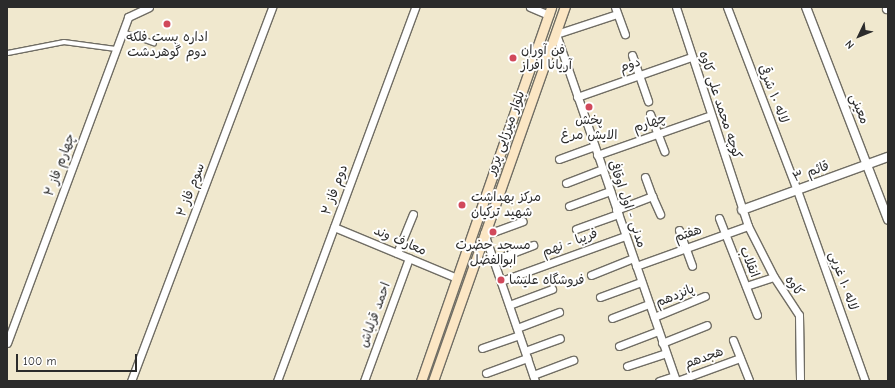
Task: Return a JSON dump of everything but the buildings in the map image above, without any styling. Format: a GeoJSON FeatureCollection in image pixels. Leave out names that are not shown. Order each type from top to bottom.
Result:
{"type":"FeatureCollection","features":[{"type":"Feature","properties":{"kind":"main road","name":"بلوار میرزایی پرور"},"geometry":{"type":"LineString","coordinates":[[433,381],[565,7]]}},
{"type":"Feature","properties":{"kind":"main road","name":"بلوار میرزایی پرور"},"geometry":{"type":"LineString","coordinates":[[421,381],[550,11]]}},
{"type":"Feature","properties":{"kind":"street","name":"چهارم فاز ۲"},"geometry":{"type":"LineString","coordinates":[[7,343],[128,17],[149,7]]}},
{"type":"Feature","properties":{"kind":"street","name":"سوم فاز ۲"},"geometry":{"type":"LineString","coordinates":[[131,381],[272,7]]}},
{"type":"Feature","properties":{"kind":"street","name":"دوم فاز ۲"},"geometry":{"type":"LineString","coordinates":[[277,381],[415,7]]}},
{"type":"Feature","properties":{"kind":"street"},"geometry":{"type":"LineString","coordinates":[[530,7],[550,11]]}},
{"type":"Feature","properties":{"kind":"street","name":"کوچه محمد علی کاوه"},"geometry":{"type":"LineString","coordinates":[[676,7],[742,210]]}},
{"type":"Feature","properties":{"kind":"street","name":"لاله ۱۰ شرقی"},"geometry":{"type":"LineString","coordinates":[[727,7],[797,190]]}},
{"type":"Feature","properties":{"kind":"street","name":"معینی"},"geometry":{"type":"LineString","coordinates":[[806,7],[868,164],[888,220]]}},
{"type":"Feature","properties":{"kind":"street"},"geometry":{"type":"LineString","coordinates":[[556,34],[616,10],[624,34]]}},
{"type":"Feature","properties":{"kind":"street","name":"مدنی - اول اوقافی"},"geometry":{"type":"LineString","coordinates":[[556,34],[675,379]]}},
{"type":"Feature","properties":{"kind":"street"},"geometry":{"type":"LineString","coordinates":[[632,55],[648,100]]}},
{"type":"Feature","properties":{"kind":"street","name":"دوم"},"geometry":{"type":"LineString","coordinates":[[577,97],[691,57]]}},
{"type":"Feature","properties":{"kind":"street"},"geometry":{"type":"LineString","coordinates":[[650,114],[664,151]]}},
{"type":"Feature","properties":{"kind":"street","name":"چهارم"},"geometry":{"type":"LineString","coordinates":[[597,155],[711,115]]}},
{"type":"Feature","properties":{"kind":"street"},"geometry":{"type":"LineString","coordinates":[[559,159],[594,146]]}},
{"type":"Feature","properties":{"kind":"street","name":"قائم ۳"},"geometry":{"type":"LineString","coordinates":[[742,210],[888,157]]}},
{"type":"Feature","properties":{"kind":"street"},"geometry":{"type":"LineString","coordinates":[[566,183],[602,169]]}},
{"type":"Feature","properties":{"kind":"street"},"geometry":{"type":"LineString","coordinates":[[645,177],[660,214]]}},
{"type":"Feature","properties":{"kind":"street","name":"لاله ۱۰ غربی"},"geometry":{"type":"LineString","coordinates":[[797,190],[865,381]]}},
{"type":"Feature","properties":{"kind":"street"},"geometry":{"type":"LineString","coordinates":[[569,206],[610,191]]}},
{"type":"Feature","properties":{"kind":"street"},"geometry":{"type":"LineString","coordinates":[[576,229],[652,196]]}},
{"type":"Feature","properties":{"kind":"street","name":"کاوه"},"geometry":{"type":"LineString","coordinates":[[742,210],[748,226],[774,277],[799,315],[800,381]]}},
{"type":"Feature","properties":{"kind":"street"},"geometry":{"type":"LineString","coordinates":[[397,253],[413,214]]}},
{"type":"Feature","properties":{"kind":"street","name":"انقلاب"},"geometry":{"type":"LineString","coordinates":[[719,218],[757,315]]}},
{"type":"Feature","properties":{"kind":"street"},"geometry":{"type":"LineString","coordinates":[[523,221],[485,234],[534,378],[573,360]]}},
{"type":"Feature","properties":{"kind":"street","name":"هفتم"},"geometry":{"type":"LineString","coordinates":[[636,266],[748,226]]}},
{"type":"Feature","properties":{"kind":"street","name":"معارف وند"},"geometry":{"type":"LineString","coordinates":[[334,227],[457,278]]}},
{"type":"Feature","properties":{"kind":"street"},"geometry":{"type":"LineString","coordinates":[[679,230],[692,266]]}},
{"type":"Feature","properties":{"kind":"street","name":"فریبا - نهم"},"geometry":{"type":"LineString","coordinates":[[501,281],[626,236]]}},
{"type":"Feature","properties":{"kind":"street"},"geometry":{"type":"LineString","coordinates":[[494,260],[534,245]]}},
{"type":"Feature","properties":{"kind":"street","name":"احمد قزلباش"},"geometry":{"type":"LineString","coordinates":[[364,381],[409,258]]}},
{"type":"Feature","properties":{"kind":"street"},"geometry":{"type":"LineString","coordinates":[[591,276],[633,258]]}},
{"type":"Feature","properties":{"kind":"street"},"geometry":{"type":"LineString","coordinates":[[746,286],[774,277]]}},
{"type":"Feature","properties":{"kind":"street"},"geometry":{"type":"LineString","coordinates":[[600,297],[641,282]]}},
{"type":"Feature","properties":{"kind":"street"},"geometry":{"type":"LineString","coordinates":[[509,305],[552,289]]}},
{"type":"Feature","properties":{"kind":"street","name":"پانزدهم"},"geometry":{"type":"LineString","coordinates":[[654,317],[705,296]]}},
{"type":"Feature","properties":{"kind":"street"},"geometry":{"type":"LineString","coordinates":[[612,318],[649,304]]}},
{"type":"Feature","properties":{"kind":"street"},"geometry":{"type":"LineString","coordinates":[[482,348],[559,312]]}},
{"type":"Feature","properties":{"kind":"street"},"geometry":{"type":"LineString","coordinates":[[662,343],[707,325]]}},
{"type":"Feature","properties":{"kind":"street"},"geometry":{"type":"LineString","coordinates":[[619,346],[658,331]]}},
{"type":"Feature","properties":{"kind":"street"},"geometry":{"type":"LineString","coordinates":[[486,373],[560,338]]}},
{"type":"Feature","properties":{"kind":"street","name":"هجدهم"},"geometry":{"type":"LineString","coordinates":[[733,340],[749,380]]}},
{"type":"Feature","properties":{"kind":"street"},"geometry":{"type":"LineString","coordinates":[[627,366],[666,353]]}},
{"type":"Feature","properties":{"kind":"street","name":"هجدهم"},"geometry":{"type":"LineString","coordinates":[[659,381],[675,379],[740,358]]}},
{"type":"Feature","properties":{"kind":"lane"},"geometry":{"type":"LineString","coordinates":[[123,32],[154,43]]}},
{"type":"Feature","properties":{"kind":"lane"},"geometry":{"type":"LineString","coordinates":[[8,53],[64,42],[116,49]]}},
{"type":"Feature","properties":{"kind":"place","name":"اداره پست فلکه دوم گوهردشت"},"geometry":{"type":"Point","coordinates":[167,24]}},
{"type":"Feature","properties":{"kind":"place","name":"فن آوران آریانا افراز"},"geometry":{"type":"Point","coordinates":[513,58]}},
{"type":"Feature","properties":{"kind":"place","name":"پخش الایش مرغ"},"geometry":{"type":"Point","coordinates":[589,107]}},
{"type":"Feature","properties":{"kind":"place","name":"مرکز بهداشت شهید ترکیان"},"geometry":{"type":"Point","coordinates":[462,205]}},
{"type":"Feature","properties":{"kind":"place","name":"مسجد حضرت ابوالفضل"},"geometry":{"type":"Point","coordinates":[493,232]}},
{"type":"Feature","properties":{"kind":"place","name":"فروشگاه علیشا"},"geometry":{"type":"Point","coordinates":[501,280]}}]}
